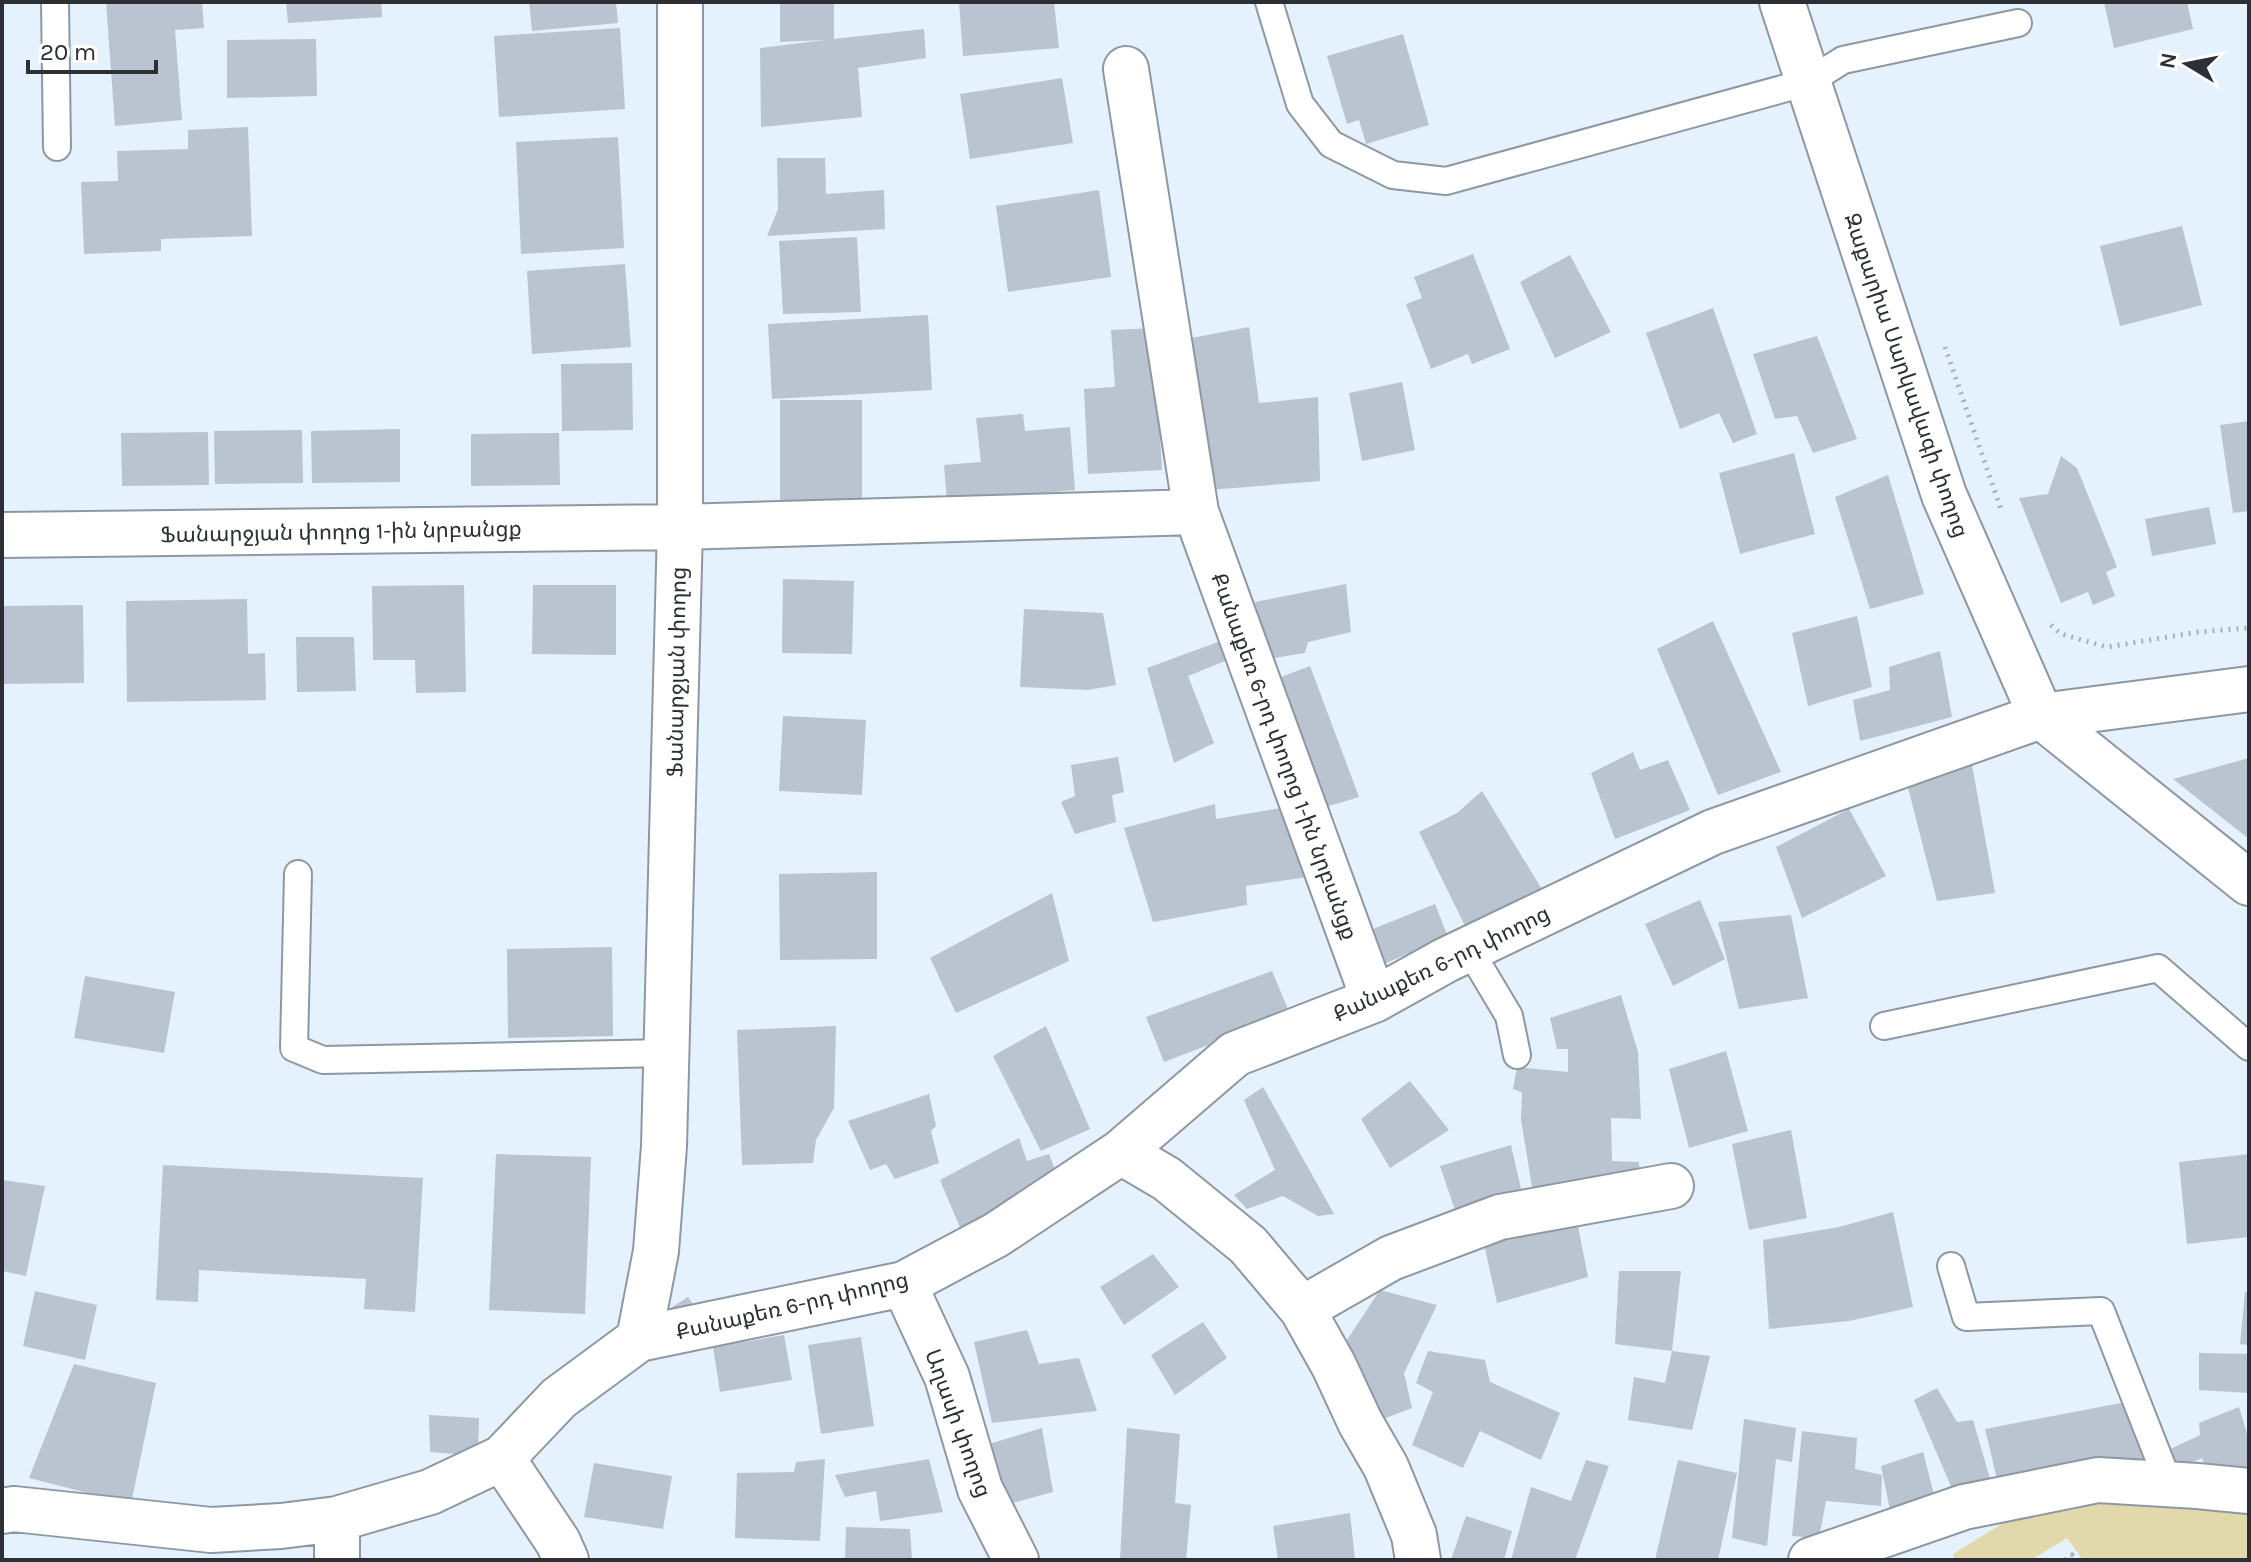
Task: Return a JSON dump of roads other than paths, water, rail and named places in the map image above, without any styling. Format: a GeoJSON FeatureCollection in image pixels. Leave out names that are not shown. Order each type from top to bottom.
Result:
{"type":"FeatureCollection","features":[{"type":"Feature","properties":{"kind":"street","name":"Ֆանարջյան փողոց"},"geometry":{"type":"LineString","coordinates":[[639,1339],[656,1251],[667,1053],[680,527],[680,2]]}},
{"type":"Feature","properties":{"kind":"street","name":"Զաքարիա Սարկավագի փողոց"},"geometry":{"type":"LineString","coordinates":[[1782,2],[1944,495],[2050,724],[2249,883]]}},
{"type":"Feature","properties":{"kind":"street","name":"Քանաքեռ 6-րդ փողոց 1-ին նրբանցք"},"geometry":{"type":"LineString","coordinates":[[1126,69],[1196,512],[1374,1000]]}},
{"type":"Feature","properties":{"kind":"street"},"geometry":{"type":"LineString","coordinates":[[680,527],[1196,512]]}},
{"type":"Feature","properties":{"kind":"street","name":"Ֆանարջյան փողոց 1-ին նրբանցք"},"geometry":{"type":"LineString","coordinates":[[2,535],[680,527]]}},
{"type":"Feature","properties":{"kind":"street"},"geometry":{"type":"LineString","coordinates":[[2050,724],[2249,689]]}},
{"type":"Feature","properties":{"kind":"street"},"geometry":{"type":"LineString","coordinates":[[2050,724],[2249,707]]}},
{"type":"Feature","properties":{"kind":"street","name":"Քանաքեռ 6-րդ փողոց"},"geometry":{"type":"LineString","coordinates":[[2,1511],[14,1509],[207,1545],[281,1526],[337,1539],[502,1458],[559,1398],[639,1339],[904,1284],[996,1235],[1121,1152],[1235,1054],[1374,1000],[1469,949],[1713,832],[2050,724]]}},
{"type":"Feature","properties":{"kind":"street"},"geometry":{"type":"LineString","coordinates":[[1121,1152],[1167,1179],[1248,1245],[1302,1309],[1386,1467],[1414,1535],[1418,1560]]}},
{"type":"Feature","properties":{"kind":"street"},"geometry":{"type":"LineString","coordinates":[[1302,1309],[1391,1258],[1500,1217],[1671,1186]]}},
{"type":"Feature","properties":{"kind":"street","name":"Աղասի փողոց"},"geometry":{"type":"LineString","coordinates":[[904,1284],[947,1377],[980,1489],[1016,1560]]}},
{"type":"Feature","properties":{"kind":"street"},"geometry":{"type":"LineString","coordinates":[[502,1458],[558,1542],[566,1560]]}},
{"type":"Feature","properties":{"kind":"street"},"geometry":{"type":"LineString","coordinates":[[1811,1560],[1964,1507],[2098,1480],[2249,1491]]}},
{"type":"Feature","properties":{"kind":"lane"},"geometry":{"type":"LineString","coordinates":[[55,2],[57,147]]}},
{"type":"Feature","properties":{"kind":"lane"},"geometry":{"type":"LineString","coordinates":[[1269,2],[1300,104],[1331,144],[1393,175],[1446,181],[1808,82],[1843,60],[2018,23]]}},
{"type":"Feature","properties":{"kind":"lane"},"geometry":{"type":"LineString","coordinates":[[298,874],[294,1048],[323,1060],[667,1053]]}},
{"type":"Feature","properties":{"kind":"lane"},"geometry":{"type":"LineString","coordinates":[[1469,949],[1509,1016],[1517,1055]]}},
{"type":"Feature","properties":{"kind":"lane"},"geometry":{"type":"LineString","coordinates":[[1884,1026],[2158,968],[2249,1047]]}},
{"type":"Feature","properties":{"kind":"lane"},"geometry":{"type":"LineString","coordinates":[[1951,1266],[1966,1317],[2101,1311],[2169,1484]]}}]}
